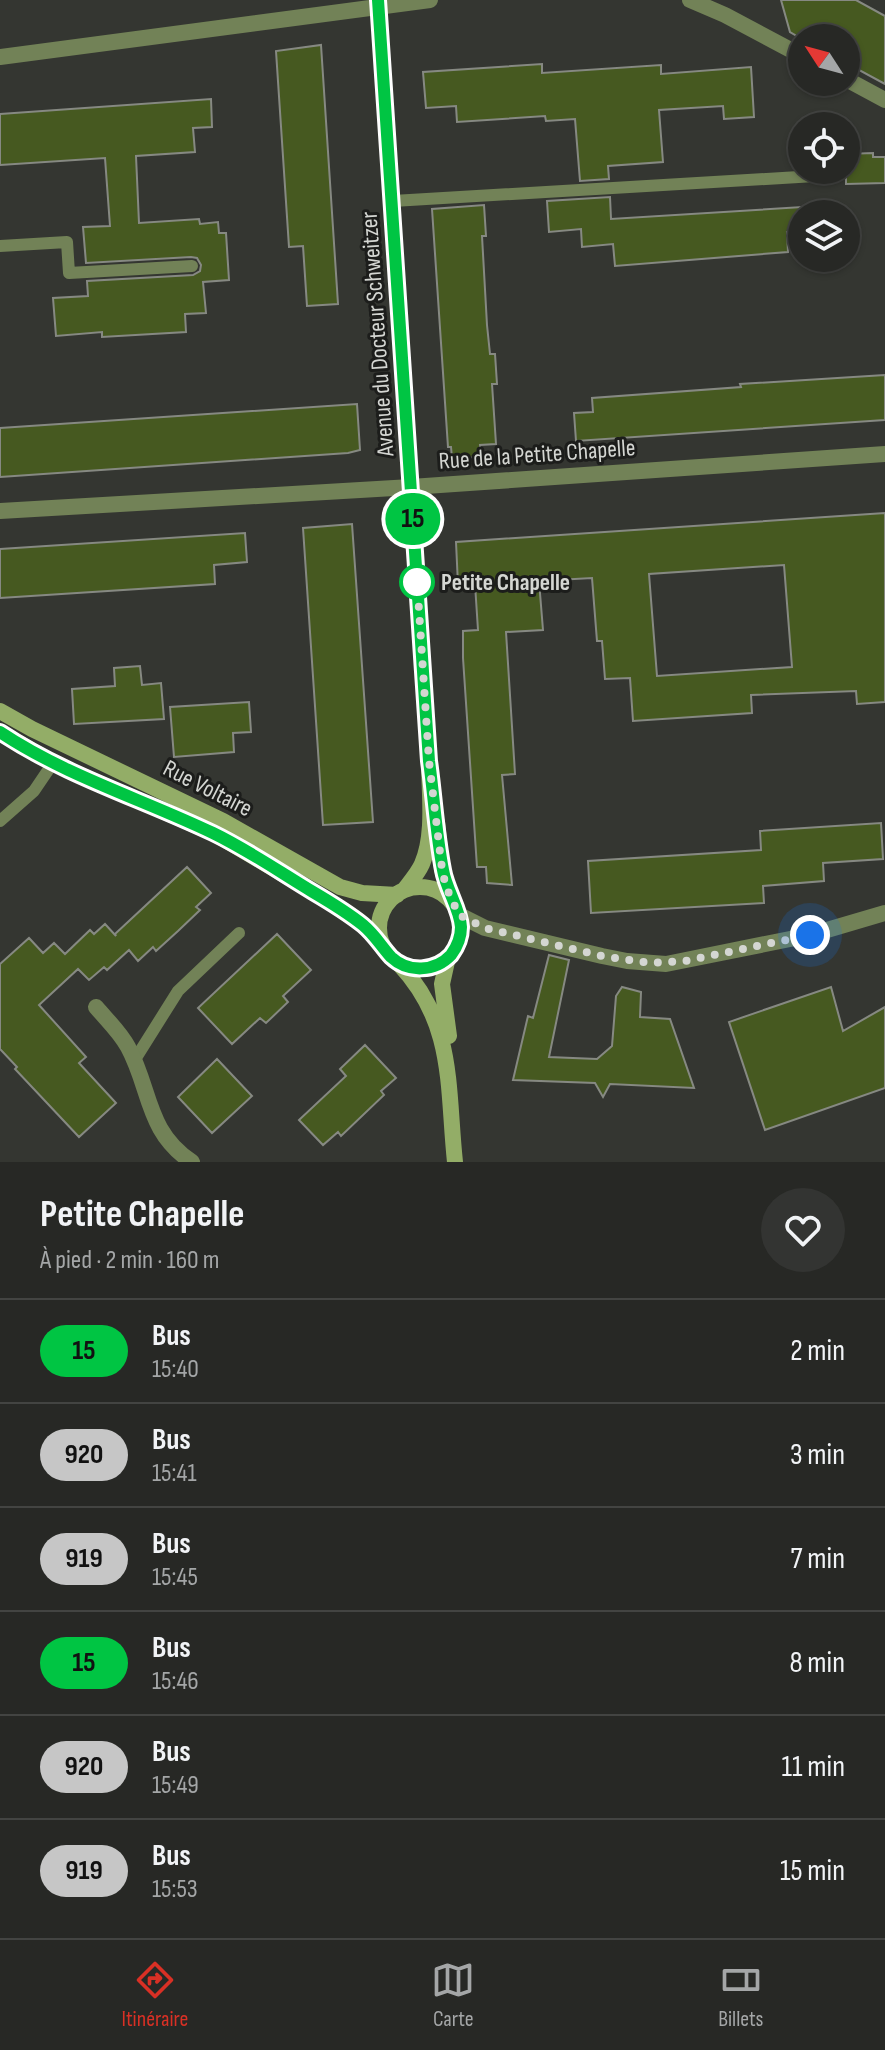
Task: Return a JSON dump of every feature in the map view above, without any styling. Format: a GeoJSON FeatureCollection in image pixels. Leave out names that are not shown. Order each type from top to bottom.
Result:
{"type":"FeatureCollection","features":[{"type":"Feature","properties":{"kind":"street"},"geometry":{"type":"LineString","coordinates":[[0,57],[379,3],[430,0]]}},
{"type":"Feature","properties":{"kind":"street"},"geometry":{"type":"LineString","coordinates":[[690,0],[788,49]]}},
{"type":"Feature","properties":{"kind":"street","name":"Avenue du Docteur Schweitzer"},"geometry":{"type":"LineString","coordinates":[[379,3],[429,761],[442,869],[455,909]]}},
{"type":"Feature","properties":{"kind":"street"},"geometry":{"type":"LineString","coordinates":[[860,87],[885,100]]}},
{"type":"Feature","properties":{"kind":"street","name":"Rue de la Petite Chapelle"},"geometry":{"type":"LineString","coordinates":[[0,511],[411,487],[885,454]]}},
{"type":"Feature","properties":{"kind":"street","name":"Rue Voltaire"},"geometry":{"type":"LineString","coordinates":[[0,711],[223,821],[340,887],[362,893],[401,892]]}},
{"type":"Feature","properties":{"kind":"street","name":"Rue Voltaire"},"geometry":{"type":"LineString","coordinates":[[0,732],[8,743],[217,835],[325,899],[363,925],[382,943]]}},
{"type":"Feature","properties":{"kind":"street","name":"Avenue du Docteur Schweitzer"},"geometry":{"type":"LineString","coordinates":[[401,892],[417,874],[426,855],[429,761]]}},
{"type":"Feature","properties":{"kind":"street"},"geometry":{"type":"LineString","coordinates":[[455,1162],[447,1073],[432,1009],[414,980],[382,943],[380,919],[388,903],[401,892],[431,889],[485,928],[602,956],[666,964],[810,935],[885,913]]}},
{"type":"Feature","properties":{"kind":"street"},"geometry":{"type":"LineString","coordinates":[[846,925],[885,901]]}},
{"type":"Feature","properties":{"kind":"street"},"geometry":{"type":"LineString","coordinates":[[397,962],[421,969],[433,967],[448,957],[460,935],[455,909]]}},
{"type":"Feature","properties":{"kind":"street"},"geometry":{"type":"LineString","coordinates":[[447,1073],[449,1041],[442,978],[448,957]]}},
{"type":"Feature","properties":{"kind":"street"},"geometry":{"type":"LineString","coordinates":[[96,1007],[119,1034],[134,1061],[164,1135],[192,1162]]}},
{"type":"Feature","properties":{"kind":"lane"},"geometry":{"type":"LineString","coordinates":[[393,201],[788,178]]}},
{"type":"Feature","properties":{"kind":"lane"},"geometry":{"type":"LineString","coordinates":[[0,246],[67,242],[69,273],[192,266]]}},
{"type":"Feature","properties":{"kind":"lane"},"geometry":{"type":"LineString","coordinates":[[0,821],[34,791],[53,763]]}},
{"type":"Feature","properties":{"kind":"lane"},"geometry":{"type":"LineString","coordinates":[[134,1061],[178,991],[239,933]]}},
{"type":"Feature","properties":{"kind":"building"},"geometry":{"type":"Polygon","coordinates":[[[781,0],[856,0],[885,16],[885,84],[860,71],[860,24],[788,25],[781,0]]]}},
{"type":"Feature","properties":{"kind":"building"},"geometry":{"type":"Polygon","coordinates":[[[321,45],[338,304],[307,306],[303,246],[289,247],[276,51],[321,45]]]}},
{"type":"Feature","properties":{"kind":"building"},"geometry":{"type":"Polygon","coordinates":[[[542,64],[542,73],[661,65],[661,74],[751,67],[754,117],[724,119],[723,106],[659,110],[663,162],[608,166],[609,179],[580,181],[575,119],[546,121],[545,116],[457,122],[456,106],[426,108],[423,72],[542,64]]]}},
{"type":"Feature","properties":{"kind":"building"},"geometry":{"type":"Polygon","coordinates":[[[211,99],[212,127],[193,128],[195,152],[136,156],[139,223],[199,219],[200,224],[218,222],[219,233],[226,233],[229,280],[203,282],[206,313],[185,314],[186,332],[102,337],[102,332],[56,336],[53,298],[88,296],[87,281],[193,275],[200,271],[201,265],[197,258],[191,257],[86,263],[83,227],[110,226],[105,158],[0,165],[0,114],[211,99]]]}},
{"type":"Feature","properties":{"kind":"building"},"geometry":{"type":"Polygon","coordinates":[[[860,153],[885,157],[885,183],[860,184],[860,153]]]}},
{"type":"Feature","properties":{"kind":"building"},"geometry":{"type":"Polygon","coordinates":[[[610,197],[611,219],[788,208],[788,252],[615,266],[613,244],[582,247],[581,229],[549,232],[547,201],[610,197]]]}},
{"type":"Feature","properties":{"kind":"building"},"geometry":{"type":"Polygon","coordinates":[[[484,205],[486,236],[482,236],[487,325],[490,354],[495,354],[497,384],[492,384],[496,444],[480,445],[481,457],[452,458],[451,447],[448,447],[432,209],[484,205]]]}},
{"type":"Feature","properties":{"kind":"building"},"geometry":{"type":"Polygon","coordinates":[[[885,375],[885,420],[576,441],[574,413],[593,412],[592,398],[885,375]]]}},
{"type":"Feature","properties":{"kind":"building"},"geometry":{"type":"Polygon","coordinates":[[[357,404],[360,450],[348,453],[0,477],[0,428],[357,404]]]}},
{"type":"Feature","properties":{"kind":"building"},"geometry":{"type":"Polygon","coordinates":[[[885,513],[885,702],[857,704],[856,691],[751,695],[752,713],[633,721],[630,678],[605,679],[602,641],[597,641],[592,578],[539,581],[543,630],[506,632],[515,774],[502,775],[512,885],[487,883],[486,867],[477,867],[463,658],[463,631],[478,630],[475,584],[458,585],[456,542],[885,513]],[[784,565],[649,574],[657,676],[792,667],[784,565]]]}},
{"type":"Feature","properties":{"kind":"building"},"geometry":{"type":"Polygon","coordinates":[[[352,524],[373,822],[323,825],[303,528],[352,524]]]}},
{"type":"Feature","properties":{"kind":"building"},"geometry":{"type":"Polygon","coordinates":[[[245,533],[247,562],[214,565],[215,584],[0,598],[0,549],[245,533]]]}},
{"type":"Feature","properties":{"kind":"building"},"geometry":{"type":"Polygon","coordinates":[[[140,666],[142,685],[161,683],[164,719],[74,724],[72,689],[115,686],[114,668],[140,666]]]}},
{"type":"Feature","properties":{"kind":"building"},"geometry":{"type":"Polygon","coordinates":[[[249,702],[251,732],[233,733],[234,752],[174,757],[170,707],[249,702]]]}},
{"type":"Feature","properties":{"kind":"building"},"geometry":{"type":"Polygon","coordinates":[[[881,823],[883,859],[823,863],[824,881],[763,886],[764,903],[591,913],[588,861],[761,850],[760,831],[881,823]]]}},
{"type":"Feature","properties":{"kind":"building"},"geometry":{"type":"Polygon","coordinates":[[[187,867],[211,893],[196,907],[200,910],[178,931],[156,951],[153,947],[138,961],[129,950],[107,970],[104,967],[89,980],[78,969],[39,1005],[86,1057],[79,1063],[116,1103],[79,1137],[0,1049],[0,964],[29,938],[43,953],[54,943],[65,954],[90,930],[94,934],[105,924],[116,936],[187,867]]]}},
{"type":"Feature","properties":{"kind":"building"},"geometry":{"type":"Polygon","coordinates":[[[277,934],[311,970],[283,996],[288,1002],[266,1023],[260,1018],[232,1044],[198,1008],[277,934]]]}},
{"type":"Feature","properties":{"kind":"building"},"geometry":{"type":"Polygon","coordinates":[[[549,955],[569,960],[549,1057],[597,1059],[612,1046],[616,996],[622,987],[641,992],[640,1017],[670,1019],[694,1088],[610,1084],[603,1097],[595,1083],[513,1080],[528,1016],[533,1018],[549,955]]]}},
{"type":"Feature","properties":{"kind":"building"},"geometry":{"type":"Polygon","coordinates":[[[831,987],[843,1031],[885,1007],[885,1088],[765,1130],[729,1022],[831,987]]]}},
{"type":"Feature","properties":{"kind":"building"},"geometry":{"type":"Polygon","coordinates":[[[365,1045],[396,1078],[381,1091],[384,1095],[341,1136],[338,1132],[323,1145],[299,1120],[346,1076],[340,1069],[365,1045]]]}},
{"type":"Feature","properties":{"kind":"building"},"geometry":{"type":"Polygon","coordinates":[[[217,1059],[252,1096],[212,1133],[178,1097],[217,1059]]]}},
{"type":"Feature","properties":{"kind":"bus line","name":"15"},"geometry":{"type":"LineString","coordinates":[[0,732],[32,753],[217,835],[357,920],[375,935],[392,958],[403,965],[421,969],[433,967],[444,961],[456,947],[460,921],[442,869],[429,761],[378,0]]}},
{"type":"Feature","properties":{"kind":"place","name":"Petite Chapelle"},"geometry":{"type":"Point","coordinates":[417,582]}},
{"type":"Feature","properties":{"kind":"route"},"geometry":{"type":"LineString","coordinates":[[417,582],[429,761],[442,869],[446,887],[459,915],[485,928],[602,956],[666,964],[810,935]]}}]}
